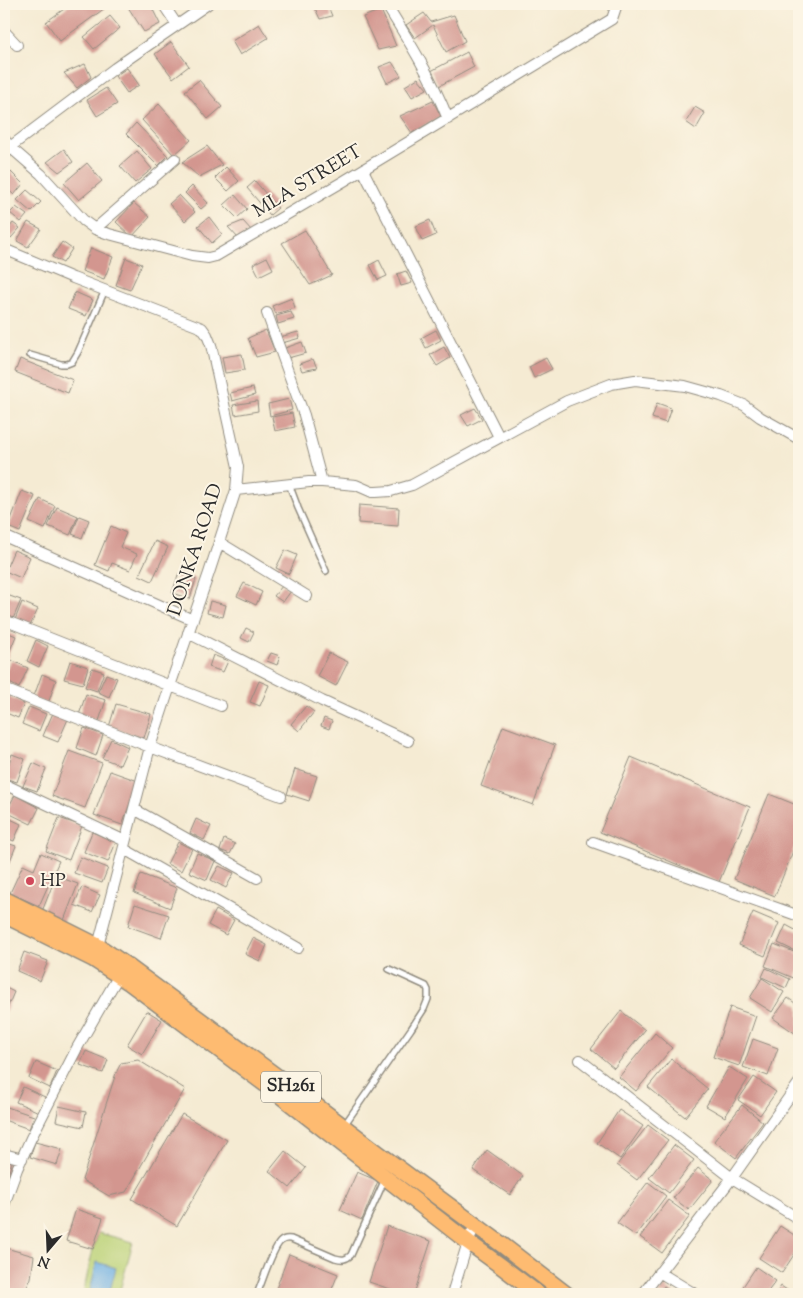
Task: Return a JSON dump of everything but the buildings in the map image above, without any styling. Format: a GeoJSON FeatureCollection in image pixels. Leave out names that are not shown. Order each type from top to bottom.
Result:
{"type":"FeatureCollection","features":[{"type":"Feature","properties":{"kind":"main road","name":"SH261"},"geometry":{"type":"LineString","coordinates":[[4,899],[96,952],[119,975],[281,1096],[468,1242],[538,1294]]}},
{"type":"Feature","properties":{"kind":"main road","name":"SH261"},"geometry":{"type":"LineString","coordinates":[[4,915],[96,952],[130,968],[566,1294]]}},
{"type":"Feature","properties":{"kind":"street"},"geometry":{"type":"LineString","coordinates":[[163,4],[177,25]]}},
{"type":"Feature","properties":{"kind":"street","name":"MLA STREET"},"geometry":{"type":"LineString","coordinates":[[208,4],[6,147],[41,174],[84,222],[95,229],[158,248],[208,258],[227,250],[363,170],[612,19],[617,4]]}},
{"type":"Feature","properties":{"kind":"street"},"geometry":{"type":"LineString","coordinates":[[386,4],[424,66],[448,118]]}},
{"type":"Feature","properties":{"kind":"street"},"geometry":{"type":"LineString","coordinates":[[4,31],[17,45]]}},
{"type":"Feature","properties":{"kind":"street"},"geometry":{"type":"LineString","coordinates":[[95,229],[175,159]]}},
{"type":"Feature","properties":{"kind":"street"},"geometry":{"type":"LineString","coordinates":[[363,170],[499,437]]}},
{"type":"Feature","properties":{"kind":"street","name":"DONKA ROAD"},"geometry":{"type":"LineString","coordinates":[[4,249],[202,328],[207,335],[210,345],[238,467],[236,490],[150,748],[96,952]]}},
{"type":"Feature","properties":{"kind":"street"},"geometry":{"type":"LineString","coordinates":[[268,314],[304,415],[322,482]]}},
{"type":"Feature","properties":{"kind":"street"},"geometry":{"type":"LineString","coordinates":[[236,490],[322,482],[356,485],[372,492],[391,491],[412,485],[567,401],[610,384],[635,380],[685,386],[722,396],[744,405],[760,417],[799,440]]}},
{"type":"Feature","properties":{"kind":"street"},"geometry":{"type":"LineString","coordinates":[[4,536],[192,620]]}},
{"type":"Feature","properties":{"kind":"street"},"geometry":{"type":"LineString","coordinates":[[219,542],[307,596]]}},
{"type":"Feature","properties":{"kind":"street"},"geometry":{"type":"LineString","coordinates":[[4,620],[221,706]]}},
{"type":"Feature","properties":{"kind":"street"},"geometry":{"type":"LineString","coordinates":[[188,633],[322,701],[408,741]]}},
{"type":"Feature","properties":{"kind":"street"},"geometry":{"type":"LineString","coordinates":[[4,689],[150,748],[281,796]]}},
{"type":"Feature","properties":{"kind":"street"},"geometry":{"type":"LineString","coordinates":[[4,784],[124,845],[298,948]]}},
{"type":"Feature","properties":{"kind":"street"},"geometry":{"type":"LineString","coordinates":[[134,810],[257,878]]}},
{"type":"Feature","properties":{"kind":"street"},"geometry":{"type":"LineString","coordinates":[[593,842],[799,916]]}},
{"type":"Feature","properties":{"kind":"street"},"geometry":{"type":"LineString","coordinates":[[5,1200],[31,1138],[77,1048],[119,975]]}},
{"type":"Feature","properties":{"kind":"street"},"geometry":{"type":"LineString","coordinates":[[580,1060],[732,1178],[799,1219]]}},
{"type":"Feature","properties":{"kind":"street"},"geometry":{"type":"LineString","coordinates":[[643,1294],[732,1178],[799,1083]]}},
{"type":"Feature","properties":{"kind":"street"},"geometry":{"type":"LineString","coordinates":[[4,1154],[22,1159]]}},
{"type":"Feature","properties":{"kind":"street"},"geometry":{"type":"LineString","coordinates":[[452,1294],[475,1225]]}},
{"type":"Feature","properties":{"kind":"street"},"geometry":{"type":"LineString","coordinates":[[659,1272],[695,1294]]}},
{"type":"Feature","properties":{"kind":"lane"},"geometry":{"type":"LineString","coordinates":[[30,355],[61,364],[72,362],[104,290]]}},
{"type":"Feature","properties":{"kind":"lane"},"geometry":{"type":"LineString","coordinates":[[289,484],[326,571]]}},
{"type":"Feature","properties":{"kind":"lane"},"geometry":{"type":"LineString","coordinates":[[343,1126],[411,1029],[428,999],[429,994],[426,986],[389,969]]}},
{"type":"Feature","properties":{"kind":"lane"},"geometry":{"type":"LineString","coordinates":[[258,1294],[274,1251],[282,1240],[287,1238],[295,1240],[343,1260],[351,1256],[385,1178]]}},
{"type":"Feature","properties":{"kind":"green space"},"geometry":{"type":"Polygon","coordinates":[[[99,1233],[133,1242],[119,1294],[83,1294],[93,1249],[99,1233]]]}},
{"type":"Feature","properties":{"kind":"water"},"geometry":{"type":"Polygon","coordinates":[[[97,1262],[116,1268],[109,1294],[89,1294],[97,1262]]]}},
{"type":"Feature","properties":{"kind":"place","name":"HP"},"geometry":{"type":"Point","coordinates":[30,881]}}]}
